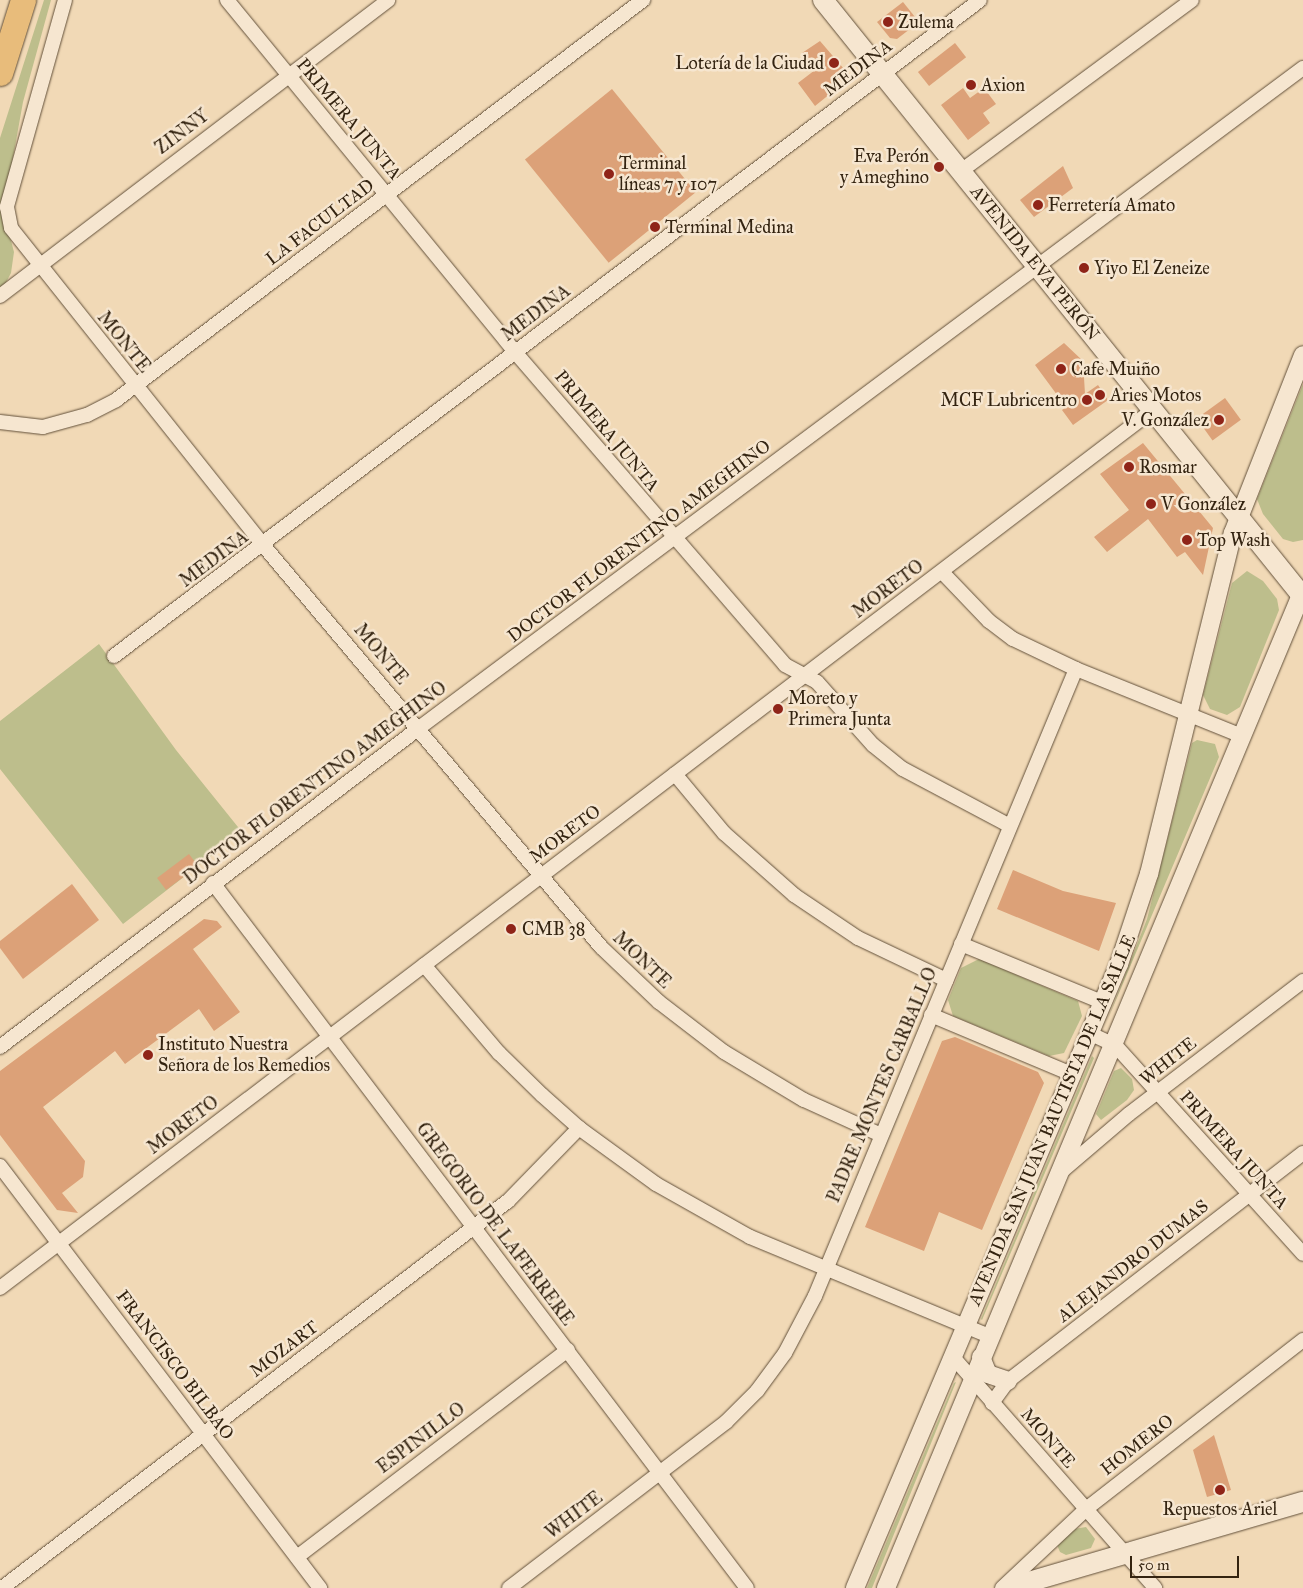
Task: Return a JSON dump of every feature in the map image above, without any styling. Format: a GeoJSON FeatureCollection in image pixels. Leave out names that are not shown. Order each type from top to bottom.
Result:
{"type":"FeatureCollection","features":[{"type":"Feature","properties":{"kind":"highway"},"geometry":{"type":"LineString","coordinates":[[0,73],[23,0]]}},
{"type":"Feature","properties":{"kind":"main road","name":"AVENIDA EVA PERÓN"},"geometry":{"type":"LineString","coordinates":[[822,0],[1303,594]]}},
{"type":"Feature","properties":{"kind":"main road"},"geometry":{"type":"LineString","coordinates":[[1008,1588],[1303,1502]]}},
{"type":"Feature","properties":{"kind":"street","name":"MONTE"},"geometry":{"type":"LineString","coordinates":[[65,0],[7,207],[11,228],[263,545],[601,947],[678,1018],[782,1088],[881,1134]]}},
{"type":"Feature","properties":{"kind":"street","name":"PRIMERA JUNTA"},"geometry":{"type":"LineString","coordinates":[[227,0],[515,352],[673,539],[784,665],[817,682],[873,745],[904,769],[958,802],[1010,826]]}},
{"type":"Feature","properties":{"kind":"street","name":"ZINNY"},"geometry":{"type":"LineString","coordinates":[[0,296],[38,264],[388,0]]}},
{"type":"Feature","properties":{"kind":"street","name":"LA FACULTAD"},"geometry":{"type":"LineString","coordinates":[[0,422],[24,427],[66,422],[104,408],[643,0]]}},
{"type":"Feature","properties":{"kind":"street","name":"MEDINA"},"geometry":{"type":"LineString","coordinates":[[114,656],[980,0]]}},
{"type":"Feature","properties":{"kind":"street"},"geometry":{"type":"LineString","coordinates":[[961,171],[1192,0]]}},
{"type":"Feature","properties":{"kind":"street","name":"DOCTOR FLORENTINO AMEGHINO"},"geometry":{"type":"LineString","coordinates":[[0,1047],[418,728],[1303,68]]}},
{"type":"Feature","properties":{"kind":"street","name":"AVENIDA SAN JUAN BAUTISTA DE LA SALLE"},"geometry":{"type":"LineString","coordinates":[[855,1588],[1104,1003],[1146,883],[1238,515],[1303,355]]}},
{"type":"Feature","properties":{"kind":"street","name":"MORETO"},"geometry":{"type":"LineString","coordinates":[[0,1288],[1153,410]]}},
{"type":"Feature","properties":{"kind":"street"},"geometry":{"type":"LineString","coordinates":[[942,572],[1000,630],[1076,670],[1240,735]]}},
{"type":"Feature","properties":{"kind":"street","name":"AVENIDA SAN JUAN BAUTISTA DE LA SALLE"},"geometry":{"type":"LineString","coordinates":[[886,1588],[989,1336],[1115,1045],[1240,735],[1303,594]]}},
{"type":"Feature","properties":{"kind":"street","name":"PADRE MONTES CARBALLO"},"geometry":{"type":"LineString","coordinates":[[661,1472],[726,1422],[766,1380],[794,1337],[824,1271],[1076,670]]}},
{"type":"Feature","properties":{"kind":"street"},"geometry":{"type":"LineString","coordinates":[[675,774],[724,833],[794,895],[858,938],[946,980]]}},
{"type":"Feature","properties":{"kind":"street","name":"GREGORIO DE LAFERRERE"},"geometry":{"type":"LineString","coordinates":[[213,883],[747,1588]]}},
{"type":"Feature","properties":{"kind":"street"},"geometry":{"type":"LineString","coordinates":[[961,944],[1104,1003]]}},
{"type":"Feature","properties":{"kind":"street"},"geometry":{"type":"LineString","coordinates":[[424,965],[499,1053],[579,1128],[700,1211],[824,1271],[989,1336]]}},
{"type":"Feature","properties":{"kind":"street","name":"WHITE"},"geometry":{"type":"LineString","coordinates":[[1058,1174],[1157,1093],[1303,981]]}},
{"type":"Feature","properties":{"kind":"street"},"geometry":{"type":"LineString","coordinates":[[932,1015],[1074,1075]]}},
{"type":"Feature","properties":{"kind":"street","name":"PRIMERA JUNTA"},"geometry":{"type":"LineString","coordinates":[[1091,1034],[1115,1045],[1303,1254]]}},
{"type":"Feature","properties":{"kind":"street","name":"MOZART"},"geometry":{"type":"LineString","coordinates":[[2,1588],[474,1227],[532,1180],[579,1128]]}},
{"type":"Feature","properties":{"kind":"street","name":"ALEJANDRO DUMAS"},"geometry":{"type":"LineString","coordinates":[[992,1403],[1008,1381],[1303,1153]]}},
{"type":"Feature","properties":{"kind":"street","name":"FRANCISCO BILBAO"},"geometry":{"type":"LineString","coordinates":[[0,1166],[320,1588]]}},
{"type":"Feature","properties":{"kind":"street","name":"HOMERO"},"geometry":{"type":"LineString","coordinates":[[1002,1588],[1086,1509],[1303,1340]]}},
{"type":"Feature","properties":{"kind":"street","name":"ESPINILLO"},"geometry":{"type":"LineString","coordinates":[[296,1556],[568,1350]]}},
{"type":"Feature","properties":{"kind":"street","name":"MONTE"},"geometry":{"type":"LineString","coordinates":[[953,1357],[1155,1588]]}},
{"type":"Feature","properties":{"kind":"street"},"geometry":{"type":"LineString","coordinates":[[981,1358],[988,1374],[1008,1381]]}},
{"type":"Feature","properties":{"kind":"street","name":"WHITE"},"geometry":{"type":"LineString","coordinates":[[509,1588],[661,1472]]}},
{"type":"Feature","properties":{"kind":"green space"},"geometry":{"type":"Polygon","coordinates":[[[44,0],[51,0],[23,102],[7,191],[6,222],[14,252],[11,273],[0,294],[0,138],[44,0]]]}},
{"type":"Feature","properties":{"kind":"green space"},"geometry":{"type":"Polygon","coordinates":[[[1303,384],[1303,540],[1293,542],[1283,539],[1263,514],[1257,499],[1303,384]]]}},
{"type":"Feature","properties":{"kind":"green space"},"geometry":{"type":"Polygon","coordinates":[[[1247,571],[1263,581],[1277,599],[1279,610],[1240,707],[1227,715],[1210,709],[1203,695],[1232,583],[1247,571]]]}},
{"type":"Feature","properties":{"kind":"green space"},"geometry":{"type":"Polygon","coordinates":[[[99,644],[176,750],[242,832],[123,924],[0,769],[0,721],[99,644]]]}},
{"type":"Feature","properties":{"kind":"green space"},"geometry":{"type":"Polygon","coordinates":[[[1197,740],[1215,744],[1219,757],[1107,1021],[1147,919],[1192,743],[1197,740]]]}},
{"type":"Feature","properties":{"kind":"green space"},"geometry":{"type":"Polygon","coordinates":[[[979,959],[1078,1001],[1082,1016],[1064,1053],[1049,1056],[953,1016],[948,1000],[961,968],[979,959]]]}},
{"type":"Feature","properties":{"kind":"green space"},"geometry":{"type":"Polygon","coordinates":[[[1092,1056],[1094,1058],[982,1320],[981,1319],[1092,1056]]]}},
{"type":"Feature","properties":{"kind":"green space"},"geometry":{"type":"Polygon","coordinates":[[[1121,1068],[1132,1079],[1134,1090],[1127,1100],[1101,1120],[1096,1114],[1114,1071],[1121,1068]]]}},
{"type":"Feature","properties":{"kind":"green space"},"geometry":{"type":"Polygon","coordinates":[[[956,1382],[872,1588],[867,1588],[954,1383],[956,1382]]]}},
{"type":"Feature","properties":{"kind":"green space"},"geometry":{"type":"Polygon","coordinates":[[[1086,1527],[1095,1539],[1091,1548],[1066,1555],[1060,1552],[1057,1545],[1074,1529],[1086,1527]]]}},
{"type":"Feature","properties":{"kind":"building"},"geometry":{"type":"Polygon","coordinates":[[[903,2],[919,22],[897,39],[890,38],[877,22],[903,2]]]}},
{"type":"Feature","properties":{"kind":"building"},"geometry":{"type":"Polygon","coordinates":[[[820,41],[844,69],[839,73],[841,85],[815,106],[798,83],[815,70],[802,53],[820,41]]]}},
{"type":"Feature","properties":{"kind":"building"},"geometry":{"type":"Polygon","coordinates":[[[955,43],[966,57],[929,86],[918,72],[955,43]]]}},
{"type":"Feature","properties":{"kind":"building"},"geometry":{"type":"Polygon","coordinates":[[[963,88],[970,98],[984,88],[996,104],[983,113],[990,123],[968,140],[941,105],[963,88]]]}},
{"type":"Feature","properties":{"kind":"building","name":"Terminal líneas 7 y 107"},"geometry":{"type":"Polygon","coordinates":[[[612,89],[696,192],[609,263],[525,159],[612,89]]]}},
{"type":"Feature","properties":{"kind":"building"},"geometry":{"type":"Polygon","coordinates":[[[1063,166],[1073,188],[1034,217],[1020,200],[1063,166]]]}},
{"type":"Feature","properties":{"kind":"building"},"geometry":{"type":"Polygon","coordinates":[[[1064,343],[1083,361],[1085,394],[1098,385],[1108,400],[1073,425],[1062,410],[1066,407],[1035,365],[1064,343]]]}},
{"type":"Feature","properties":{"kind":"building","name":"V. González"},"geometry":{"type":"Polygon","coordinates":[[[1225,398],[1241,420],[1213,440],[1197,419],[1225,398]]]}},
{"type":"Feature","properties":{"kind":"building"},"geometry":{"type":"Polygon","coordinates":[[[1143,443],[1213,528],[1203,575],[1185,552],[1177,557],[1148,519],[1107,552],[1094,537],[1129,510],[1100,474],[1143,443]]]}},
{"type":"Feature","properties":{"kind":"building"},"geometry":{"type":"Polygon","coordinates":[[[189,854],[198,866],[166,890],[157,878],[189,854]]]}},
{"type":"Feature","properties":{"kind":"building"},"geometry":{"type":"Polygon","coordinates":[[[1013,870],[1063,891],[1116,903],[1099,951],[997,909],[1013,870]]]}},
{"type":"Feature","properties":{"kind":"building"},"geometry":{"type":"Polygon","coordinates":[[[72,884],[99,920],[23,979],[0,948],[0,941],[72,884]]]}},
{"type":"Feature","properties":{"kind":"building"},"geometry":{"type":"Polygon","coordinates":[[[204,919],[217,921],[222,927],[193,949],[240,1012],[214,1031],[199,1009],[125,1064],[115,1051],[43,1107],[85,1161],[83,1177],[62,1193],[78,1213],[57,1210],[0,1135],[0,1071],[204,919]]]}},
{"type":"Feature","properties":{"kind":"building"},"geometry":{"type":"Polygon","coordinates":[[[955,1037],[1038,1072],[1044,1083],[982,1230],[939,1212],[924,1251],[865,1227],[942,1041],[955,1037]]]}},
{"type":"Feature","properties":{"kind":"building"},"geometry":{"type":"Polygon","coordinates":[[[1214,1435],[1231,1490],[1207,1497],[1193,1450],[1214,1435]]]}},
{"type":"Feature","properties":{"kind":"place","name":"Zulema"},"geometry":{"type":"Point","coordinates":[888,22]}},
{"type":"Feature","properties":{"kind":"place","name":"Lotería de la Ciudad"},"geometry":{"type":"Point","coordinates":[834,63]}},
{"type":"Feature","properties":{"kind":"place","name":"Axion"},"geometry":{"type":"Point","coordinates":[971,85]}},
{"type":"Feature","properties":{"kind":"place","name":"Eva Perón y Ameghino"},"geometry":{"type":"Point","coordinates":[939,167]}},
{"type":"Feature","properties":{"kind":"place","name":"Terminal líneas 7 y 107"},"geometry":{"type":"Point","coordinates":[609,174]}},
{"type":"Feature","properties":{"kind":"place","name":"Ferretería Amato"},"geometry":{"type":"Point","coordinates":[1038,205]}},
{"type":"Feature","properties":{"kind":"place","name":"Terminal Medina"},"geometry":{"type":"Point","coordinates":[655,227]}},
{"type":"Feature","properties":{"kind":"place","name":"Yiyo El Zeneize"},"geometry":{"type":"Point","coordinates":[1084,268]}},
{"type":"Feature","properties":{"kind":"place","name":"Cafe Muiño"},"geometry":{"type":"Point","coordinates":[1061,369]}},
{"type":"Feature","properties":{"kind":"place","name":"Aries Motos"},"geometry":{"type":"Point","coordinates":[1100,395]}},
{"type":"Feature","properties":{"kind":"place","name":"MCF Lubricentro"},"geometry":{"type":"Point","coordinates":[1087,400]}},
{"type":"Feature","properties":{"kind":"place","name":"V. González"},"geometry":{"type":"Point","coordinates":[1219,420]}},
{"type":"Feature","properties":{"kind":"place","name":"Rosmar"},"geometry":{"type":"Point","coordinates":[1129,467]}},
{"type":"Feature","properties":{"kind":"place","name":"V González"},"geometry":{"type":"Point","coordinates":[1151,504]}},
{"type":"Feature","properties":{"kind":"place","name":"Top Wash"},"geometry":{"type":"Point","coordinates":[1187,540]}},
{"type":"Feature","properties":{"kind":"place","name":"Moreto y Primera Junta"},"geometry":{"type":"Point","coordinates":[778,709]}},
{"type":"Feature","properties":{"kind":"place","name":"CMB 38"},"geometry":{"type":"Point","coordinates":[511,929]}},
{"type":"Feature","properties":{"kind":"place","name":"Instituto Nuestra Señora de los Remedios"},"geometry":{"type":"Point","coordinates":[148,1055]}},
{"type":"Feature","properties":{"kind":"place","name":"Repuestos Ariel"},"geometry":{"type":"Point","coordinates":[1220,1490]}}]}
